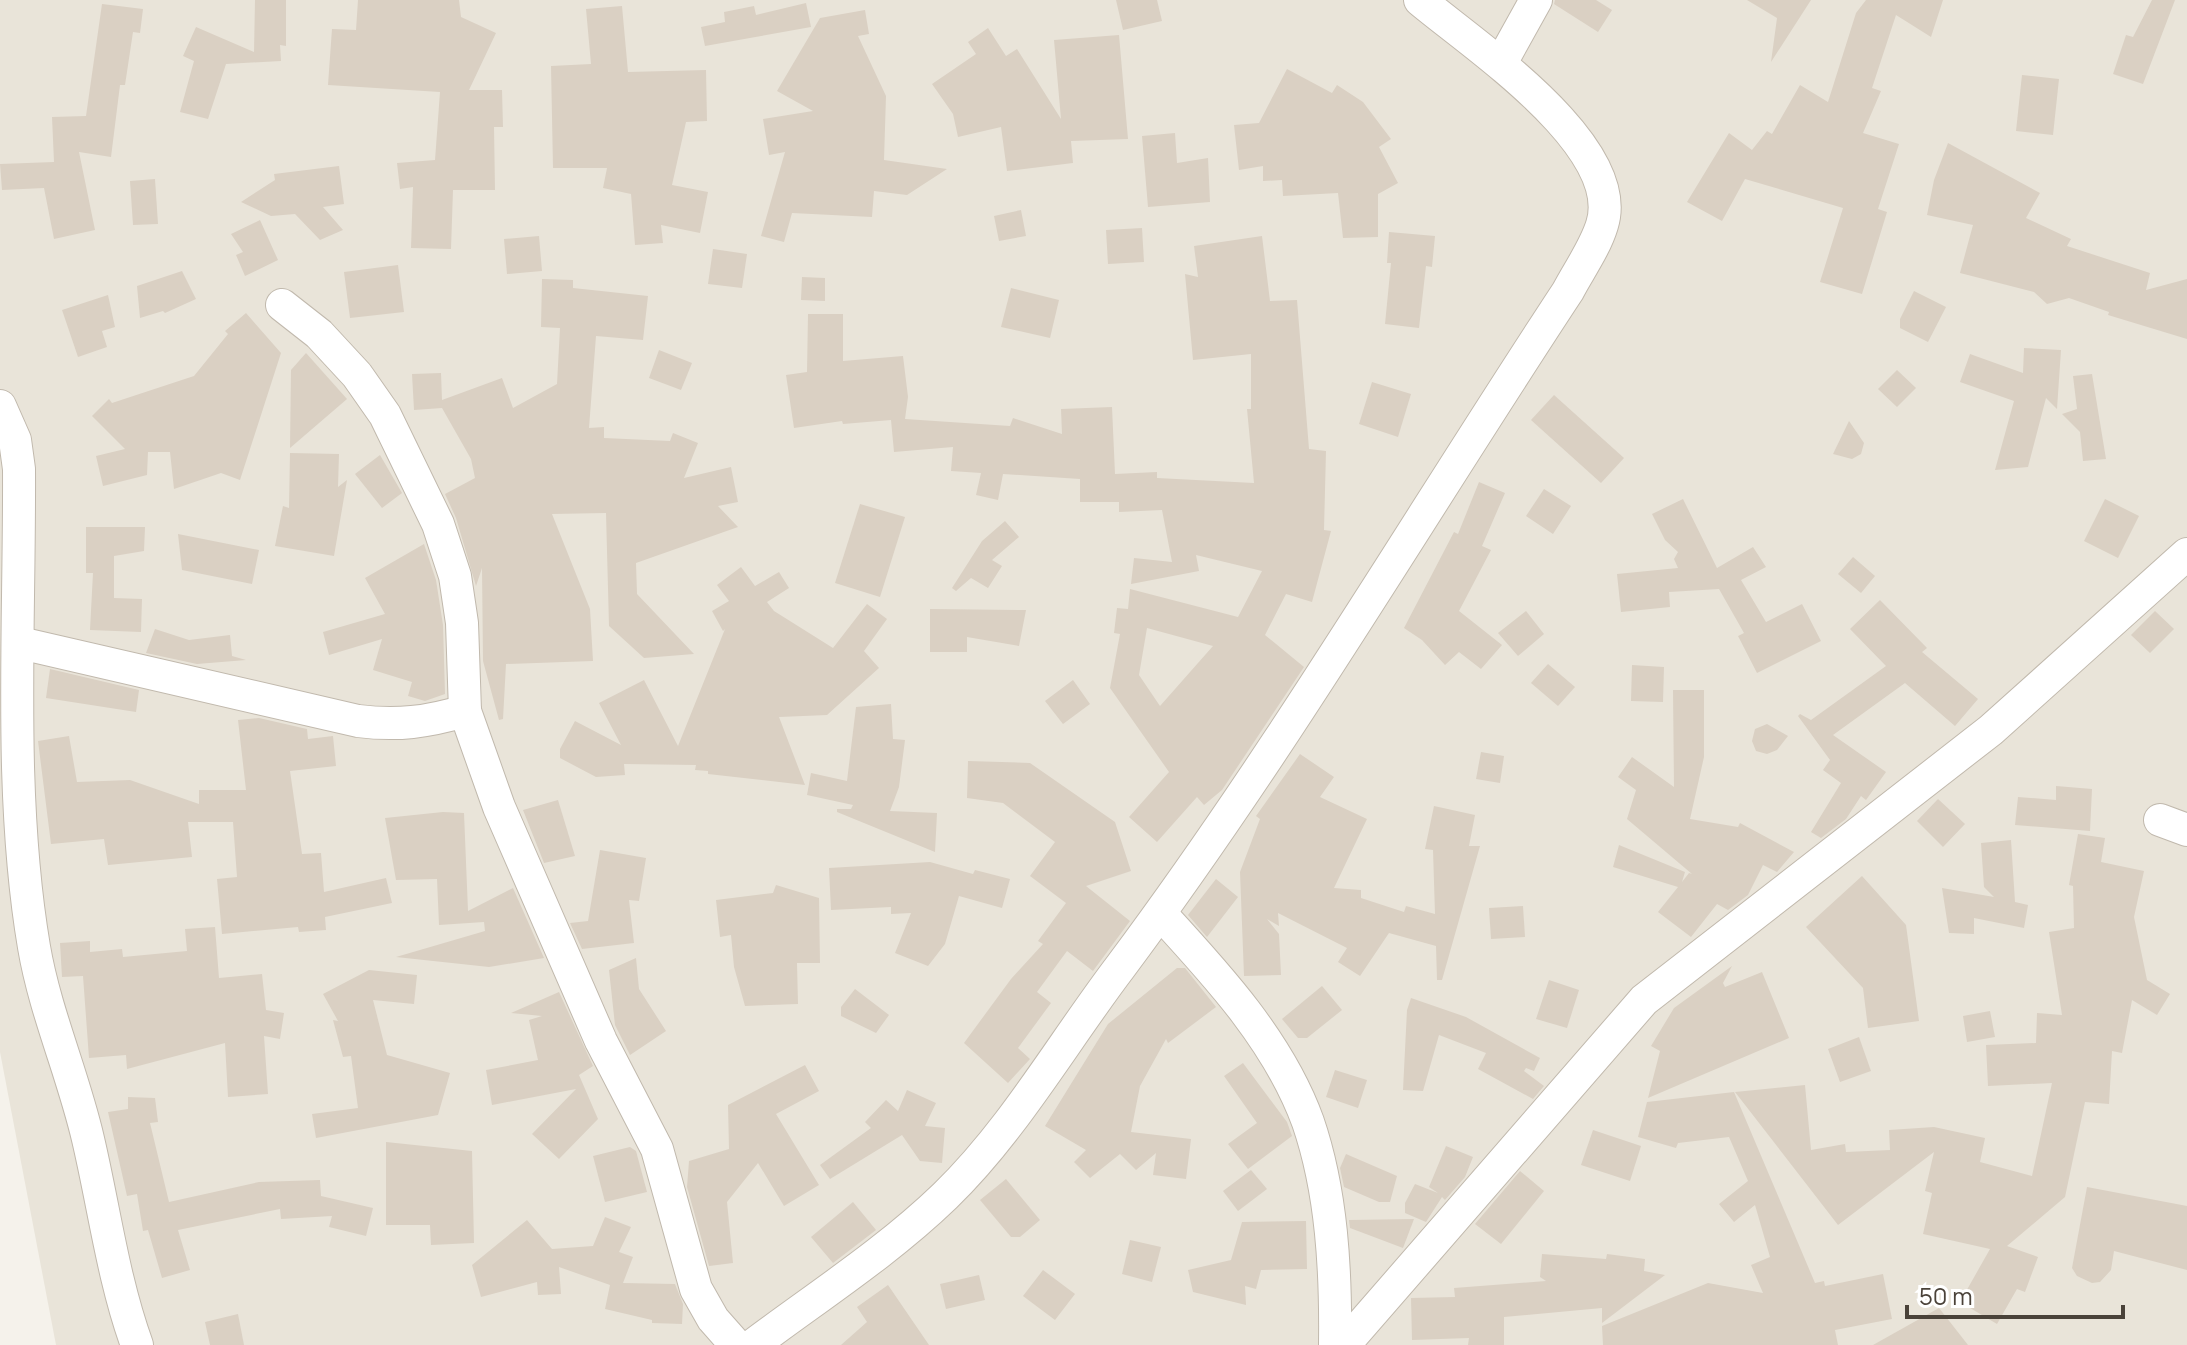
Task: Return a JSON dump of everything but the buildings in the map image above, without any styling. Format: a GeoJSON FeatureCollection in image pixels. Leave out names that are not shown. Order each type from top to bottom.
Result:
{"type":"FeatureCollection","features":[{"type":"Feature","properties":{"kind":"street"},"geometry":{"type":"LineString","coordinates":[[753,1345],[902,1233],[945,1196],[990,1147],[1161,914],[1372,601],[1492,406],[1568,291],[1603,225],[1605,197],[1595,165],[1567,129],[1501,63],[1420,0]]}},
{"type":"Feature","properties":{"kind":"street"},"geometry":{"type":"LineString","coordinates":[[1501,63],[1536,0]]}},
{"type":"Feature","properties":{"kind":"street"},"geometry":{"type":"LineString","coordinates":[[282,305],[319,334],[378,405],[410,462],[438,524],[455,576],[462,623],[465,711],[499,807],[601,1041],[657,1149],[696,1289],[713,1319],[736,1345]]}},
{"type":"Feature","properties":{"kind":"street"},"geometry":{"type":"LineString","coordinates":[[0,406],[15,440],[19,469],[20,792],[25,880],[34,949],[86,1133],[121,1291],[137,1345]]}},
{"type":"Feature","properties":{"kind":"street"},"geometry":{"type":"LineString","coordinates":[[1344,1345],[1644,1000],[1991,730],[2187,554]]}},
{"type":"Feature","properties":{"kind":"street"},"geometry":{"type":"LineString","coordinates":[[20,643],[358,721],[394,726],[423,723],[465,711]]}},
{"type":"Feature","properties":{"kind":"street"},"geometry":{"type":"LineString","coordinates":[[1161,914],[1246,1011],[1288,1080],[1307,1121],[1323,1177],[1329,1223],[1335,1345]]}},
{"type":"Feature","properties":{"kind":"shaded area"},"geometry":{"type":"Polygon","coordinates":[[[0,0],[2187,0],[2187,1345],[56,1345],[0,1052],[0,0]]]}}]}
